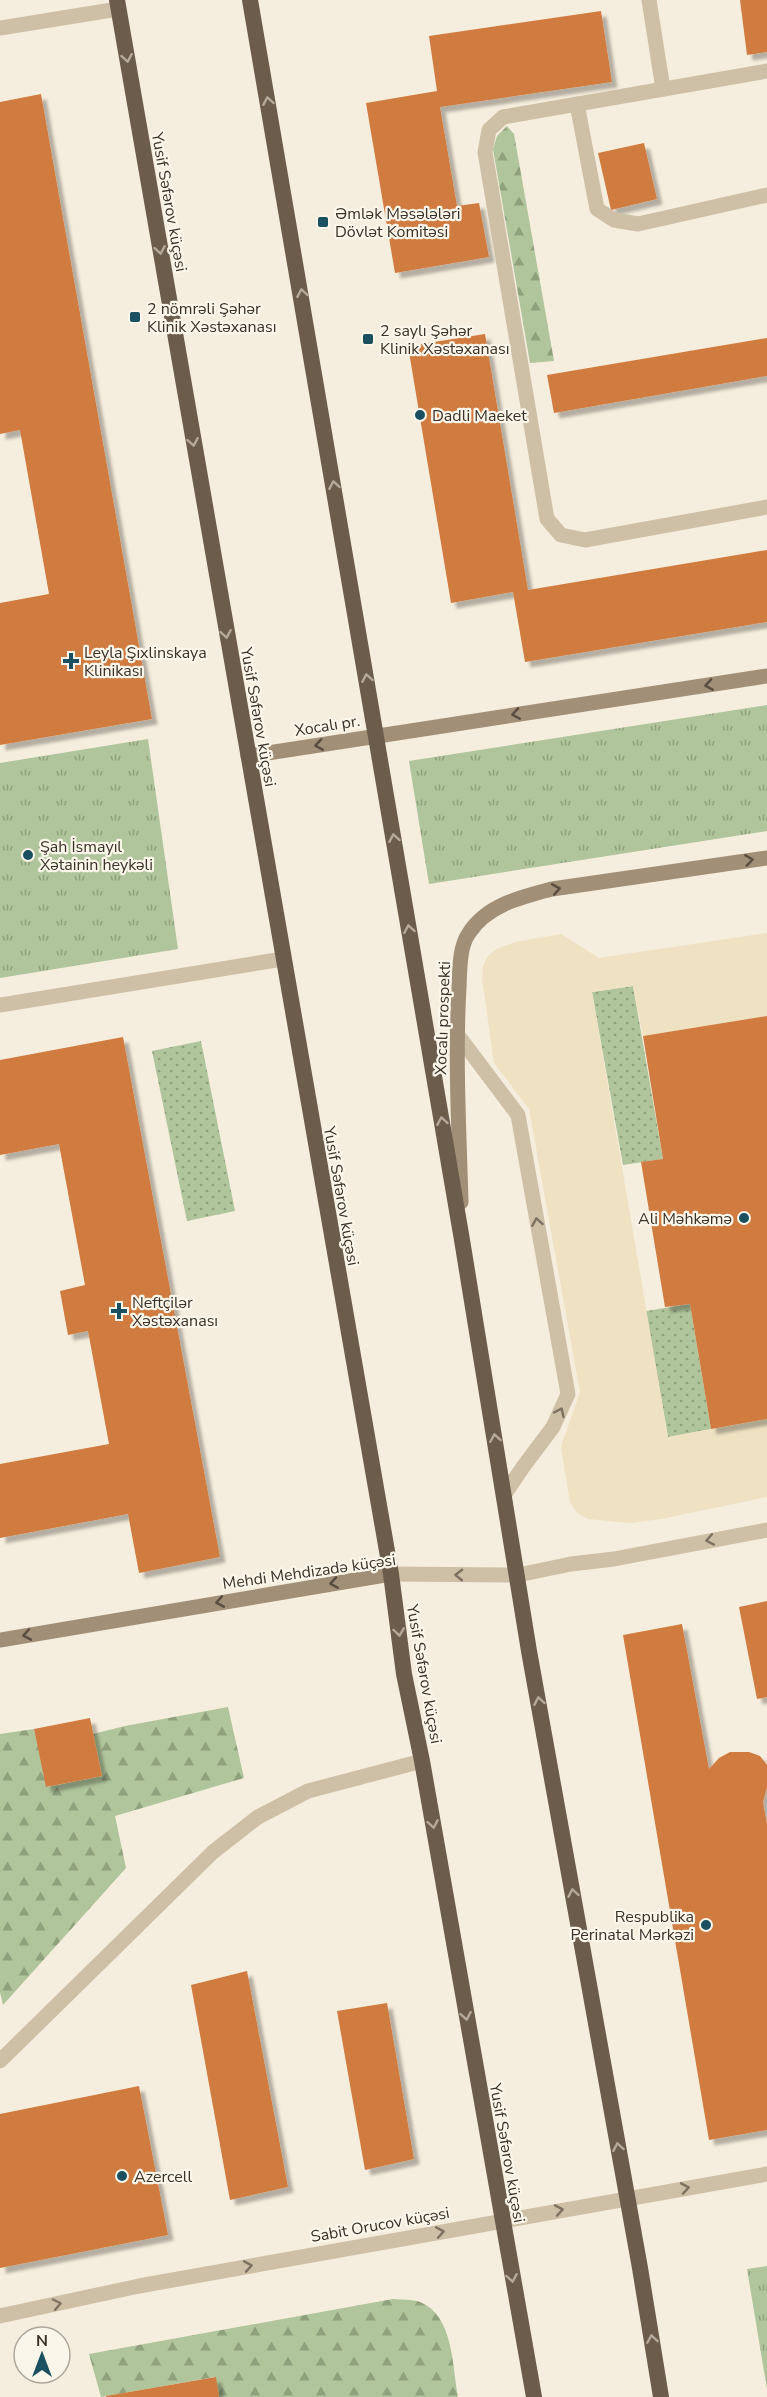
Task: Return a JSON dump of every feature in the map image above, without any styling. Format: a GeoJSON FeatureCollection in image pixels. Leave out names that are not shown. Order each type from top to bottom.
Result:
{"type":"FeatureCollection","features":[{"type":"Feature","properties":{"kind":"highway"},"geometry":{"type":"LineString","coordinates":[[250,0],[377,735],[529,1651],[661,2397]]}},
{"type":"Feature","properties":{"kind":"highway","name":"Yusif Səfərov küçəsi"},"geometry":{"type":"LineString","coordinates":[[117,4],[391,1574],[404,1674],[422,1761],[534,2397]]}},
{"type":"Feature","properties":{"kind":"main road"},"geometry":{"type":"LineString","coordinates":[[377,735],[767,676]]}},
{"type":"Feature","properties":{"kind":"main road","name":"Xocalı pr."},"geometry":{"type":"LineString","coordinates":[[248,756],[377,735]]}},
{"type":"Feature","properties":{"kind":"main road","name":"Xocalı prospekti"},"geometry":{"type":"LineString","coordinates":[[462,1240],[457,1034],[461,960],[467,935],[481,918],[500,905],[523,896],[552,889],[767,858]]}},
{"type":"Feature","properties":{"kind":"main road","name":"Mehdi Mehdizadə küçəsi"},"geometry":{"type":"LineString","coordinates":[[0,1640],[391,1574]]}},
{"type":"Feature","properties":{"kind":"street"},"geometry":{"type":"LineString","coordinates":[[649,0],[663,89]]}},
{"type":"Feature","properties":{"kind":"street"},"geometry":{"type":"LineString","coordinates":[[0,28],[117,4]]}},
{"type":"Feature","properties":{"kind":"street"},"geometry":{"type":"LineString","coordinates":[[767,71],[503,117],[489,130],[485,152],[547,519],[561,535],[585,540],[767,507]]}},
{"type":"Feature","properties":{"kind":"street"},"geometry":{"type":"LineString","coordinates":[[577,104],[597,209],[614,220],[638,224],[767,195]]}},
{"type":"Feature","properties":{"kind":"street"},"geometry":{"type":"LineString","coordinates":[[0,1005],[283,959]]}},
{"type":"Feature","properties":{"kind":"street"},"geometry":{"type":"LineString","coordinates":[[457,1034],[518,1115],[568,1394],[553,1427],[504,1496]]}},
{"type":"Feature","properties":{"kind":"street","name":"Mehdi Mehdizadə küçəsi"},"geometry":{"type":"LineString","coordinates":[[391,1574],[518,1575],[767,1530]]}},
{"type":"Feature","properties":{"kind":"street"},"geometry":{"type":"LineString","coordinates":[[0,2061],[213,1852],[258,1817],[308,1791],[422,1761]]}},
{"type":"Feature","properties":{"kind":"street","name":"Sabit Orucov küçəsi"},"geometry":{"type":"LineString","coordinates":[[0,2316],[139,2286],[767,2174]]}},
{"type":"Feature","properties":{"kind":"green space"},"geometry":{"type":"Polygon","coordinates":[[[507,126],[514,134],[554,361],[530,363],[493,149],[497,136],[507,126]]]}},
{"type":"Feature","properties":{"kind":"green space"},"geometry":{"type":"Polygon","coordinates":[[[767,705],[767,831],[429,884],[409,761],[767,705]]]}},
{"type":"Feature","properties":{"kind":"green space"},"geometry":{"type":"Polygon","coordinates":[[[148,739],[178,949],[0,978],[0,763],[148,739]]]}},
{"type":"Feature","properties":{"kind":"green space"},"geometry":{"type":"Polygon","coordinates":[[[633,986],[663,1159],[623,1165],[592,992],[633,986]]]}},
{"type":"Feature","properties":{"kind":"green space"},"geometry":{"type":"Polygon","coordinates":[[[201,1041],[235,1211],[187,1221],[152,1051],[201,1041]]]}},
{"type":"Feature","properties":{"kind":"green space"},"geometry":{"type":"Polygon","coordinates":[[[690,1304],[711,1429],[668,1437],[646,1311],[690,1304]]]}},
{"type":"Feature","properties":{"kind":"green space"},"geometry":{"type":"Polygon","coordinates":[[[228,1707],[244,1778],[115,1816],[126,1868],[3,2005],[0,1992],[0,1734],[34,1729],[47,1787],[102,1776],[93,1734],[228,1707]]]}},
{"type":"Feature","properties":{"kind":"green space"},"geometry":{"type":"Polygon","coordinates":[[[767,2266],[767,2389],[747,2269],[767,2266]]]}},
{"type":"Feature","properties":{"kind":"green space"},"geometry":{"type":"Polygon","coordinates":[[[393,2299],[420,2302],[439,2318],[450,2343],[458,2397],[219,2397],[215,2377],[101,2397],[89,2354],[393,2299]]]}},
{"type":"Feature","properties":{"kind":"shaded area"},"geometry":{"type":"Polygon","coordinates":[[[767,933],[767,1016],[643,1036],[633,986],[592,992],[668,1437],[767,1419],[767,1497],[661,1519],[630,1523],[588,1519],[577,1513],[570,1502],[561,1447],[580,1392],[529,1109],[494,1063],[482,978],[483,966],[488,956],[498,948],[516,942],[561,934],[599,958],[767,933]]]}},
{"type":"Feature","properties":{"kind":"building"},"geometry":{"type":"Polygon","coordinates":[[[740,0],[767,0],[767,52],[747,55],[740,0]]]}},
{"type":"Feature","properties":{"kind":"building"},"geometry":{"type":"Polygon","coordinates":[[[601,11],[612,82],[440,107],[457,206],[479,203],[489,257],[395,273],[366,103],[437,91],[429,36],[601,11]]]}},
{"type":"Feature","properties":{"kind":"building"},"geometry":{"type":"Polygon","coordinates":[[[41,94],[152,719],[0,745],[0,603],[49,594],[20,430],[0,434],[0,102],[41,94]]]}},
{"type":"Feature","properties":{"kind":"building"},"geometry":{"type":"Polygon","coordinates":[[[644,143],[657,199],[611,210],[598,153],[644,143]]]}},
{"type":"Feature","properties":{"kind":"building"},"geometry":{"type":"Polygon","coordinates":[[[485,334],[528,590],[767,550],[767,622],[525,662],[513,592],[451,603],[408,346],[485,334]]]}},
{"type":"Feature","properties":{"kind":"building"},"geometry":{"type":"Polygon","coordinates":[[[767,338],[767,376],[554,413],[547,375],[767,338]]]}},
{"type":"Feature","properties":{"kind":"building"},"geometry":{"type":"Polygon","coordinates":[[[767,1016],[767,1419],[711,1429],[690,1304],[665,1307],[641,1162],[663,1159],[643,1036],[767,1016]]]}},
{"type":"Feature","properties":{"kind":"building","name":"Neftçilər Xəstəxanası"},"geometry":{"type":"Polygon","coordinates":[[[123,1037],[220,1557],[139,1573],[128,1514],[0,1538],[0,1464],[109,1444],[88,1331],[68,1335],[60,1291],[85,1285],[59,1144],[0,1155],[0,1060],[123,1037]]]}},
{"type":"Feature","properties":{"kind":"building"},"geometry":{"type":"Polygon","coordinates":[[[767,1601],[767,1697],[757,1699],[739,1607],[767,1601]]]}},
{"type":"Feature","properties":{"kind":"building","name":"Respublika Perinatal Mərkəzi"},"geometry":{"type":"Polygon","coordinates":[[[682,1624],[709,1769],[719,1758],[730,1752],[749,1752],[760,1756],[767,1765],[767,1787],[763,1802],[767,1825],[767,2130],[709,2140],[623,1635],[682,1624]]]}},
{"type":"Feature","properties":{"kind":"building"},"geometry":{"type":"Polygon","coordinates":[[[90,1718],[102,1776],[46,1787],[34,1729],[90,1718]]]}},
{"type":"Feature","properties":{"kind":"building"},"geometry":{"type":"Polygon","coordinates":[[[247,1971],[288,2187],[230,2200],[191,1985],[247,1971]]]}},
{"type":"Feature","properties":{"kind":"building"},"geometry":{"type":"Polygon","coordinates":[[[387,2003],[414,2159],[365,2170],[337,2011],[387,2003]]]}},
{"type":"Feature","properties":{"kind":"building"},"geometry":{"type":"Polygon","coordinates":[[[139,2086],[168,2235],[0,2268],[0,2114],[139,2086]]]}},
{"type":"Feature","properties":{"kind":"building"},"geometry":{"type":"Polygon","coordinates":[[[216,2377],[219,2397],[106,2397],[106,2396],[216,2377]]]}},
{"type":"Feature","properties":{"kind":"place","name":"Əmlək Məsələləri Dövlət Komitəsi"},"geometry":{"type":"Point","coordinates":[323,222]}},
{"type":"Feature","properties":{"kind":"place","name":"2 nömrəli Şəhər Klinik Xəstəxanası"},"geometry":{"type":"Point","coordinates":[135,317]}},
{"type":"Feature","properties":{"kind":"place","name":"2 saylı Şəhər Klinik Xəstəxanası"},"geometry":{"type":"Point","coordinates":[368,339]}},
{"type":"Feature","properties":{"kind":"place","name":"Dadli Maeket"},"geometry":{"type":"Point","coordinates":[420,415]}},
{"type":"Feature","properties":{"kind":"place","name":"Leyla Şıxlinskaya Klinikası"},"geometry":{"type":"Point","coordinates":[71,661]}},
{"type":"Feature","properties":{"kind":"place","name":"Şah İsmayıl Xətainin heykəli"},"geometry":{"type":"Point","coordinates":[28,855]}},
{"type":"Feature","properties":{"kind":"place","name":"Ali Məhkəmə"},"geometry":{"type":"Point","coordinates":[744,1218]}},
{"type":"Feature","properties":{"kind":"place","name":"Neftçilər Xəstəxanası"},"geometry":{"type":"Point","coordinates":[119,1311]}},
{"type":"Feature","properties":{"kind":"place","name":"Respublika Perinatal Mərkəzi"},"geometry":{"type":"Point","coordinates":[706,1925]}},
{"type":"Feature","properties":{"kind":"place","name":"Azercell"},"geometry":{"type":"Point","coordinates":[122,2176]}}]}
